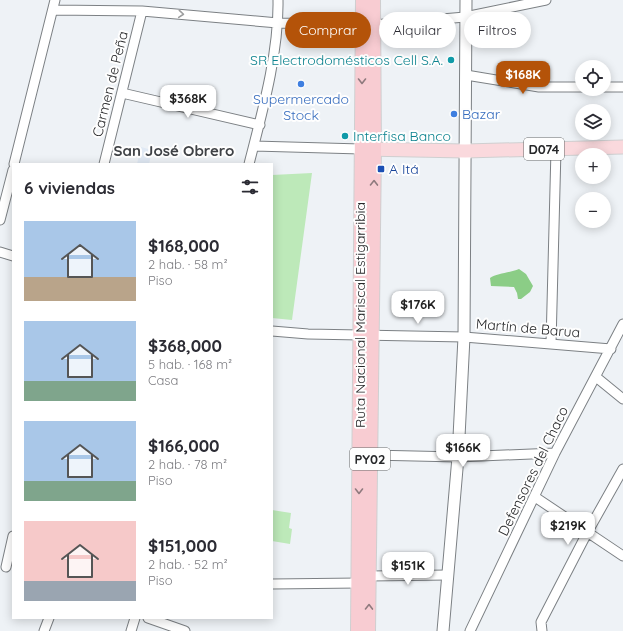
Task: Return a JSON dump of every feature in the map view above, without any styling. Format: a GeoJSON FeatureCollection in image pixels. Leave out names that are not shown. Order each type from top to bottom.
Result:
{"type":"FeatureCollection","features":[{"type":"Feature","properties":{"kind":"highway","name":"Ruta Nacional Mariscal Estigarribia"},"geometry":{"type":"LineString","coordinates":[[363,0],[365,12]]}},
{"type":"Feature","properties":{"kind":"highway","name":"Ruta Nacional Mariscal Estigarribia"},"geometry":{"type":"LineString","coordinates":[[370,12],[373,0]]}},
{"type":"Feature","properties":{"kind":"highway","name":"Ruta Nacional Mariscal Estigarribia"},"geometry":{"type":"LineString","coordinates":[[367,48],[368,149],[365,335],[364,580],[368,631]]}},
{"type":"Feature","properties":{"kind":"highway","name":"Ruta Nacional Mariscal Estigarribia"},"geometry":{"type":"LineString","coordinates":[[358,631],[364,580],[370,456],[365,335]]}},
{"type":"Feature","properties":{"kind":"main road","name":"D074"},"geometry":{"type":"LineString","coordinates":[[368,149],[465,151],[623,148]]}},
{"type":"Feature","properties":{"kind":"street"},"geometry":{"type":"LineString","coordinates":[[14,163],[54,10],[55,0]]}},
{"type":"Feature","properties":{"kind":"street"},"geometry":{"type":"LineString","coordinates":[[249,163],[260,125],[278,23],[278,0]]}},
{"type":"Feature","properties":{"kind":"street"},"geometry":{"type":"LineString","coordinates":[[465,12],[466,0]]}},
{"type":"Feature","properties":{"kind":"street"},"geometry":{"type":"LineString","coordinates":[[489,12],[546,0]]}},
{"type":"Feature","properties":{"kind":"street"},"geometry":{"type":"LineString","coordinates":[[54,10],[142,11],[285,23]]}},
{"type":"Feature","properties":{"kind":"street","name":"Carmen de Peña"},"geometry":{"type":"LineString","coordinates":[[104,163],[142,11]]}},
{"type":"Feature","properties":{"kind":"street"},"geometry":{"type":"LineString","coordinates":[[371,24],[464,17]]}},
{"type":"Feature","properties":{"kind":"street"},"geometry":{"type":"LineString","coordinates":[[443,631],[458,458],[464,337],[466,48]]}},
{"type":"Feature","properties":{"kind":"street"},"geometry":{"type":"LineString","coordinates":[[466,75],[539,87],[575,87]]}},
{"type":"Feature","properties":{"kind":"street"},"geometry":{"type":"LineString","coordinates":[[611,87],[623,87]]}},
{"type":"Feature","properties":{"kind":"street"},"geometry":{"type":"LineString","coordinates":[[122,93],[260,125]]}},
{"type":"Feature","properties":{"kind":"street"},"geometry":{"type":"LineString","coordinates":[[254,146],[368,149]]}},
{"type":"Feature","properties":{"kind":"street"},"geometry":{"type":"LineString","coordinates":[[551,344],[556,149]]}},
{"type":"Feature","properties":{"kind":"street"},"geometry":{"type":"LineString","coordinates":[[0,220],[12,174]]}},
{"type":"Feature","properties":{"kind":"street"},"geometry":{"type":"LineString","coordinates":[[0,252],[12,256]]}},
{"type":"Feature","properties":{"kind":"street","name":"Defensores del Chaco"},"geometry":{"type":"LineString","coordinates":[[470,631],[535,497],[555,452],[623,324]]}},
{"type":"Feature","properties":{"kind":"street","name":"Martín de Barua"},"geometry":{"type":"LineString","coordinates":[[273,331],[308,334],[464,337],[611,349]]}},
{"type":"Feature","properties":{"kind":"street"},"geometry":{"type":"LineString","coordinates":[[596,377],[623,399]]}},
{"type":"Feature","properties":{"kind":"street"},"geometry":{"type":"LineString","coordinates":[[370,456],[458,458],[555,452]]}},
{"type":"Feature","properties":{"kind":"street"},"geometry":{"type":"LineString","coordinates":[[542,631],[541,622],[587,533],[623,469]]}},
{"type":"Feature","properties":{"kind":"street"},"geometry":{"type":"LineString","coordinates":[[535,497],[623,556]]}},
{"type":"Feature","properties":{"kind":"street"},"geometry":{"type":"LineString","coordinates":[[6,567],[12,540]]}},
{"type":"Feature","properties":{"kind":"street"},"geometry":{"type":"LineString","coordinates":[[273,584],[448,575]]}},
{"type":"Feature","properties":{"kind":"street"},"geometry":{"type":"LineString","coordinates":[[44,631],[49,619]]}},
{"type":"Feature","properties":{"kind":"street"},"geometry":{"type":"LineString","coordinates":[[131,631],[135,619]]}},
{"type":"Feature","properties":{"kind":"street"},"geometry":{"type":"LineString","coordinates":[[151,619],[185,631]]}},
{"type":"Feature","properties":{"kind":"shaded area"},"geometry":{"type":"Polygon","coordinates":[[[141,147],[152,150],[149,163],[137,163],[141,147]]]}},
{"type":"Feature","properties":{"kind":"green space"},"geometry":{"type":"Polygon","coordinates":[[[312,173],[292,320],[273,318],[273,175],[312,173]]]}},
{"type":"Feature","properties":{"kind":"green space"},"geometry":{"type":"Polygon","coordinates":[[[519,269],[526,274],[533,286],[530,292],[521,299],[518,299],[514,287],[491,286],[490,278],[519,269]]]}},
{"type":"Feature","properties":{"kind":"green space"},"geometry":{"type":"Polygon","coordinates":[[[273,510],[291,513],[289,528],[292,529],[290,544],[273,541],[273,510]]]}},
{"type":"Feature","properties":{"kind":"place","name":"SR Electrodomésticos Cell S.A."},"geometry":{"type":"Point","coordinates":[451,60]}},
{"type":"Feature","properties":{"kind":"place","name":"Supermercado Stock"},"geometry":{"type":"Point","coordinates":[301,84]}},
{"type":"Feature","properties":{"kind":"place","name":"Bazar"},"geometry":{"type":"Point","coordinates":[454,114]}},
{"type":"Feature","properties":{"kind":"place","name":"Interfisa Banco"},"geometry":{"type":"Point","coordinates":[345,136]}},
{"type":"Feature","properties":{"kind":"place","name":"A Itá"},"geometry":{"type":"Point","coordinates":[381,169]}},
{"type":"Feature","properties":{"kind":"district","name":"San José Obrero"},"geometry":{"type":"Point","coordinates":[174,150]}}]}
